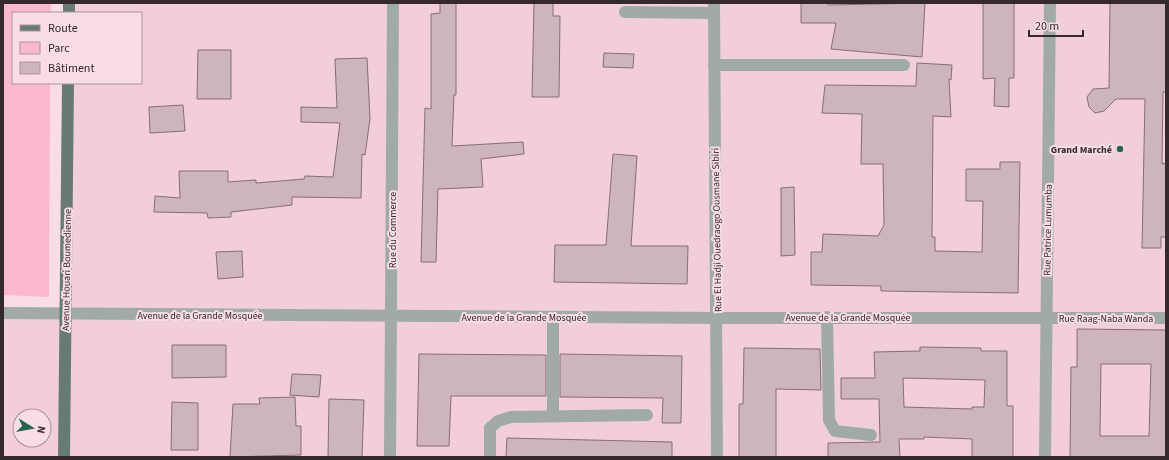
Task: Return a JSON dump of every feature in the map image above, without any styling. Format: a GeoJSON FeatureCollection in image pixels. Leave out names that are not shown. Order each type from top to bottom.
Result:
{"type":"FeatureCollection","features":[{"type":"Feature","properties":{"kind":"main road","name":"Avenue Houari Boumedienne"},"geometry":{"type":"LineString","coordinates":[[64,457],[68,84]]}},
{"type":"Feature","properties":{"kind":"street","name":"Rue du Commerce"},"geometry":{"type":"LineString","coordinates":[[390,457],[393,3]]}},
{"type":"Feature","properties":{"kind":"street","name":"Rue Patrice Lumumba"},"geometry":{"type":"LineString","coordinates":[[1045,457],[1045,318],[1050,3]]}},
{"type":"Feature","properties":{"kind":"street"},"geometry":{"type":"LineString","coordinates":[[625,12],[714,8]]}},
{"type":"Feature","properties":{"kind":"street","name":"Rue El Hadji Ouedraogo Ousmane Sibiri"},"geometry":{"type":"LineString","coordinates":[[714,8],[717,457]]}},
{"type":"Feature","properties":{"kind":"street"},"geometry":{"type":"LineString","coordinates":[[714,65],[904,65]]}},
{"type":"Feature","properties":{"kind":"street","name":"Avenue de la Grande Mosquée"},"geometry":{"type":"LineString","coordinates":[[3,313],[717,318],[1045,318]]}},
{"type":"Feature","properties":{"kind":"street"},"geometry":{"type":"LineString","coordinates":[[553,317],[553,416]]}},
{"type":"Feature","properties":{"kind":"street"},"geometry":{"type":"LineString","coordinates":[[827,317],[829,420],[835,431],[871,434]]}},
{"type":"Feature","properties":{"kind":"street","name":"Rue Raag-Naba Wanda"},"geometry":{"type":"LineString","coordinates":[[1045,318],[1166,318]]}},
{"type":"Feature","properties":{"kind":"street"},"geometry":{"type":"LineString","coordinates":[[490,457],[490,428],[498,421],[512,417],[647,415]]}},
{"type":"Feature","properties":{"kind":"shaded area"},"geometry":{"type":"Polygon","coordinates":[[[69,3],[1166,3],[1166,457],[3,457],[3,313],[65,314],[68,84],[142,84],[142,12],[69,12],[69,3]]]}},
{"type":"Feature","properties":{"kind":"green space"},"geometry":{"type":"Polygon","coordinates":[[[3,3],[51,3],[51,12],[12,12],[12,84],[50,84],[49,297],[3,295],[3,3]]]}},
{"type":"Feature","properties":{"kind":"building"},"geometry":{"type":"Polygon","coordinates":[[[440,3],[456,3],[456,95],[454,95],[452,146],[523,142],[524,154],[481,159],[483,187],[438,189],[436,262],[421,262],[425,108],[431,109],[431,14],[440,13],[440,3]]]}},
{"type":"Feature","properties":{"kind":"building"},"geometry":{"type":"Polygon","coordinates":[[[534,3],[553,3],[553,16],[560,16],[559,97],[532,97],[534,3]]]}},
{"type":"Feature","properties":{"kind":"building"},"geometry":{"type":"Polygon","coordinates":[[[801,3],[828,3],[828,5],[925,3],[922,57],[831,49],[836,23],[801,23],[801,3]]]}},
{"type":"Feature","properties":{"kind":"building"},"geometry":{"type":"Polygon","coordinates":[[[983,3],[1014,3],[1014,78],[1009,78],[1009,107],[994,106],[995,78],[983,79],[983,3]]]}},
{"type":"Feature","properties":{"kind":"building"},"geometry":{"type":"Polygon","coordinates":[[[1110,3],[1166,3],[1166,92],[1163,92],[1162,164],[1166,163],[1166,237],[1161,237],[1161,248],[1142,248],[1145,99],[1116,99],[1104,111],[1095,113],[1089,107],[1087,97],[1093,89],[1109,88],[1110,3]]]}},
{"type":"Feature","properties":{"kind":"building"},"geometry":{"type":"Polygon","coordinates":[[[198,50],[231,50],[231,99],[197,99],[198,50]]]}},
{"type":"Feature","properties":{"kind":"building"},"geometry":{"type":"Polygon","coordinates":[[[604,53],[634,54],[633,68],[603,67],[604,53]]]}},
{"type":"Feature","properties":{"kind":"building"},"geometry":{"type":"Polygon","coordinates":[[[367,58],[370,119],[365,155],[362,154],[361,198],[292,197],[292,205],[231,212],[231,217],[208,218],[207,213],[154,212],[155,196],[180,198],[179,171],[228,171],[228,182],[256,180],[256,183],[304,179],[305,176],[333,177],[340,123],[301,122],[301,107],[337,108],[335,59],[367,58]]]}},
{"type":"Feature","properties":{"kind":"building"},"geometry":{"type":"Polygon","coordinates":[[[917,63],[952,65],[951,80],[949,79],[951,117],[933,116],[932,237],[935,237],[935,251],[982,252],[983,201],[966,201],[966,169],[1000,169],[1000,162],[1020,162],[1018,293],[881,291],[881,286],[811,285],[811,252],[822,252],[823,234],[878,236],[884,225],[883,164],[861,164],[862,114],[822,113],[825,85],[916,86],[917,63]]]}},
{"type":"Feature","properties":{"kind":"building"},"geometry":{"type":"Polygon","coordinates":[[[183,105],[185,131],[150,133],[149,107],[183,105]]]}},
{"type":"Feature","properties":{"kind":"building"},"geometry":{"type":"Polygon","coordinates":[[[613,154],[637,156],[631,246],[688,246],[687,284],[554,282],[555,245],[606,245],[613,154]]]}},
{"type":"Feature","properties":{"kind":"building"},"geometry":{"type":"Polygon","coordinates":[[[794,187],[795,255],[781,256],[781,188],[794,187]]]}},
{"type":"Feature","properties":{"kind":"building"},"geometry":{"type":"Polygon","coordinates":[[[242,251],[243,277],[218,279],[216,252],[242,251]]]}},
{"type":"Feature","properties":{"kind":"building"},"geometry":{"type":"Polygon","coordinates":[[[1077,329],[1166,330],[1166,457],[1070,457],[1071,367],[1077,367],[1077,329]],[[1101,364],[1100,436],[1149,436],[1151,364],[1101,364]]]}},
{"type":"Feature","properties":{"kind":"building"},"geometry":{"type":"Polygon","coordinates":[[[172,345],[226,345],[226,377],[172,378],[172,345]]]}},
{"type":"Feature","properties":{"kind":"building"},"geometry":{"type":"Polygon","coordinates":[[[920,347],[981,348],[981,351],[1007,351],[1007,406],[1013,406],[1013,457],[972,457],[972,439],[924,437],[924,439],[899,439],[900,457],[828,457],[828,443],[880,442],[879,399],[841,399],[841,378],[875,378],[874,352],[920,351],[920,347]],[[903,378],[904,407],[972,409],[972,407],[984,407],[985,380],[903,378]]]}},
{"type":"Feature","properties":{"kind":"building"},"geometry":{"type":"Polygon","coordinates":[[[744,348],[820,349],[821,390],[776,389],[776,457],[739,457],[739,404],[743,404],[744,348]]]}},
{"type":"Feature","properties":{"kind":"building"},"geometry":{"type":"Polygon","coordinates":[[[419,354],[546,355],[546,396],[451,396],[449,446],[417,446],[419,354]]]}},
{"type":"Feature","properties":{"kind":"building"},"geometry":{"type":"Polygon","coordinates":[[[560,354],[682,356],[681,423],[662,423],[663,398],[560,397],[560,354]]]}},
{"type":"Feature","properties":{"kind":"building"},"geometry":{"type":"Polygon","coordinates":[[[292,374],[321,375],[319,397],[290,395],[292,374]]]}},
{"type":"Feature","properties":{"kind":"building"},"geometry":{"type":"Polygon","coordinates":[[[295,397],[296,426],[301,426],[301,455],[230,457],[233,404],[260,404],[259,398],[295,397]]]}},
{"type":"Feature","properties":{"kind":"building"},"geometry":{"type":"Polygon","coordinates":[[[329,399],[364,400],[362,457],[328,457],[329,399]]]}},
{"type":"Feature","properties":{"kind":"building"},"geometry":{"type":"Polygon","coordinates":[[[172,402],[198,403],[198,450],[171,450],[172,402]]]}},
{"type":"Feature","properties":{"kind":"building"},"geometry":{"type":"Polygon","coordinates":[[[507,438],[672,442],[672,457],[506,457],[507,438]]]}},
{"type":"Feature","properties":{"kind":"place","name":"Grand Marché"},"geometry":{"type":"Point","coordinates":[1120,149]}}]}
